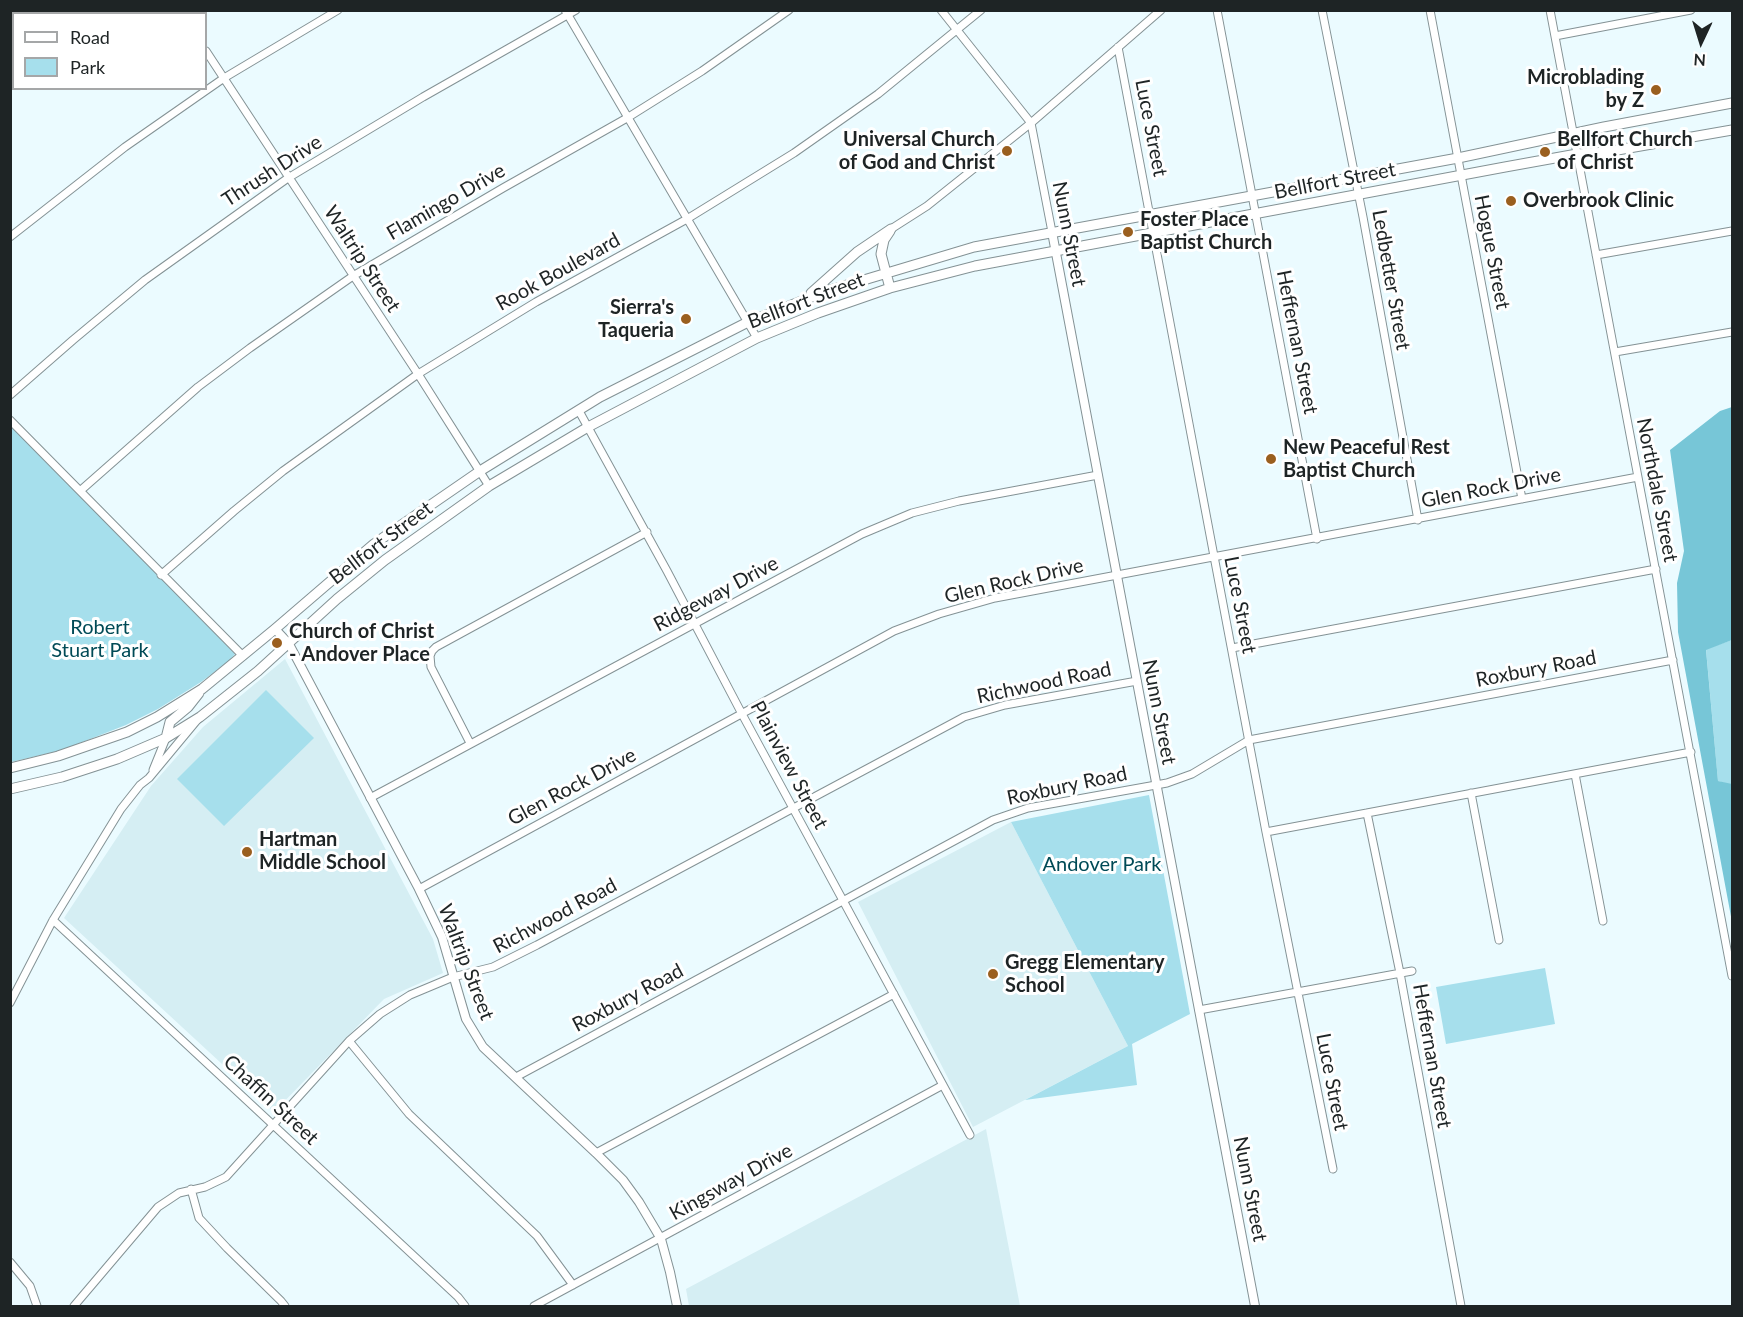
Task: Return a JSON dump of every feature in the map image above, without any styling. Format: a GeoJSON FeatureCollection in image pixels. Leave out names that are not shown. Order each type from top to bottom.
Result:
{"type":"FeatureCollection","features":[{"type":"Feature","properties":{"kind":"main road","name":"Bellfort Street"},"geometry":{"type":"LineString","coordinates":[[10,768],[58,756],[127,732],[157,717],[202,689],[375,544],[480,471],[600,397],[748,322],[885,272],[974,247],[1458,158],[1732,103]]}},
{"type":"Feature","properties":{"kind":"main road","name":"Bellfort Street"},"geometry":{"type":"LineString","coordinates":[[10,789],[62,777],[106,763],[166,738],[200,717],[258,671],[337,598],[385,560],[489,486],[588,427],[757,338],[818,313],[890,288],[975,266],[1461,174],[1732,130]]}},
{"type":"Feature","properties":{"kind":"main road"},"geometry":{"type":"LineString","coordinates":[[800,302],[822,286],[867,244],[891,229]]}},
{"type":"Feature","properties":{"kind":"main road"},"geometry":{"type":"LineString","coordinates":[[890,288],[881,254],[884,240],[891,229]]}},
{"type":"Feature","properties":{"kind":"main road"},"geometry":{"type":"LineString","coordinates":[[867,244],[874,246],[881,254]]}},
{"type":"Feature","properties":{"kind":"main road"},"geometry":{"type":"LineString","coordinates":[[375,544],[385,560]]}},
{"type":"Feature","properties":{"kind":"main road"},"geometry":{"type":"LineString","coordinates":[[166,738],[170,722],[194,701],[202,689]]}},
{"type":"Feature","properties":{"kind":"street"},"geometry":{"type":"LineString","coordinates":[[207,90],[338,10]]}},
{"type":"Feature","properties":{"kind":"street","name":"Thrush Drive"},"geometry":{"type":"LineString","coordinates":[[10,395],[146,280],[288,178],[566,13],[576,10]]}},
{"type":"Feature","properties":{"kind":"street","name":"Flamingo Drive"},"geometry":{"type":"LineString","coordinates":[[80,491],[198,387],[353,276],[627,118],[702,71],[789,10]]}},
{"type":"Feature","properties":{"kind":"street"},"geometry":{"type":"LineString","coordinates":[[941,10],[1031,123]]}},
{"type":"Feature","properties":{"kind":"street","name":"Rook Boulevard"},"geometry":{"type":"LineString","coordinates":[[161,575],[283,471],[418,374],[536,302],[687,219],[839,123],[958,31],[981,10]]}},
{"type":"Feature","properties":{"kind":"street"},"geometry":{"type":"LineString","coordinates":[[891,229],[927,206],[1031,123],[1161,10]]}},
{"type":"Feature","properties":{"kind":"street","name":"Heffernan Street"},"geometry":{"type":"LineString","coordinates":[[1217,10],[1317,539]]}},
{"type":"Feature","properties":{"kind":"street","name":"Ledbetter Street"},"geometry":{"type":"LineString","coordinates":[[1322,10],[1356,176],[1418,520]]}},
{"type":"Feature","properties":{"kind":"street","name":"Hogue Street"},"geometry":{"type":"LineString","coordinates":[[1430,10],[1521,499]]}},
{"type":"Feature","properties":{"kind":"street","name":"Northdale Street"},"geometry":{"type":"LineString","coordinates":[[1550,10],[1732,976]]}},
{"type":"Feature","properties":{"kind":"street"},"geometry":{"type":"LineString","coordinates":[[1555,36],[1691,10]]}},
{"type":"Feature","properties":{"kind":"street"},"geometry":{"type":"LineString","coordinates":[[566,13],[757,338]]}},
{"type":"Feature","properties":{"kind":"street","name":"Luce Street"},"geometry":{"type":"LineString","coordinates":[[1118,47],[1266,832],[1333,1169]]}},
{"type":"Feature","properties":{"kind":"street","name":"Waltrip Street"},"geometry":{"type":"LineString","coordinates":[[207,52],[489,486]]}},
{"type":"Feature","properties":{"kind":"street"},"geometry":{"type":"LineString","coordinates":[[10,237],[125,147],[207,90]]}},
{"type":"Feature","properties":{"kind":"street","name":"Nunn Street"},"geometry":{"type":"LineString","coordinates":[[1031,123],[1255,1306]]}},
{"type":"Feature","properties":{"kind":"street"},"geometry":{"type":"LineString","coordinates":[[1596,255],[1732,231]]}},
{"type":"Feature","properties":{"kind":"street"},"geometry":{"type":"LineString","coordinates":[[1615,352],[1732,332]]}},
{"type":"Feature","properties":{"kind":"street","name":"Plainview Street"},"geometry":{"type":"LineString","coordinates":[[579,411],[970,1135]]}},
{"type":"Feature","properties":{"kind":"street"},"geometry":{"type":"LineString","coordinates":[[10,420],[243,656]]}},
{"type":"Feature","properties":{"kind":"street","name":"Ridgeway Drive"},"geometry":{"type":"LineString","coordinates":[[370,798],[862,534],[912,513],[959,501],[1098,475]]}},
{"type":"Feature","properties":{"kind":"street","name":"Glen Rock Drive"},"geometry":{"type":"LineString","coordinates":[[419,889],[894,632],[939,614],[995,598],[1638,477]]}},
{"type":"Feature","properties":{"kind":"street"},"geometry":{"type":"LineString","coordinates":[[470,743],[431,667],[432,651],[646,532]]}},
{"type":"Feature","properties":{"kind":"street"},"geometry":{"type":"LineString","coordinates":[[1232,648],[1656,569]]}},
{"type":"Feature","properties":{"kind":"street","name":"Waltrip Street"},"geometry":{"type":"LineString","coordinates":[[275,629],[289,644],[419,889],[442,937],[466,1019],[483,1047],[623,1180],[639,1202],[660,1239],[677,1306]]}},
{"type":"Feature","properties":{"kind":"street","name":"Roxbury Road"},"geometry":{"type":"LineString","coordinates":[[516,1077],[993,820],[1028,808],[1167,783],[1192,774],[1249,740],[1673,660]]}},
{"type":"Feature","properties":{"kind":"street","name":"Richwood Road"},"geometry":{"type":"LineString","coordinates":[[74,1306],[153,1212],[170,1198],[226,1177],[349,1041],[393,1005],[427,987],[453,977],[493,967],[537,945],[964,717],[1005,705],[1137,681]]}},
{"type":"Feature","properties":{"kind":"street"},"geometry":{"type":"LineString","coordinates":[[10,1004],[53,920],[121,809],[140,785],[186,737],[200,717]]}},
{"type":"Feature","properties":{"kind":"street"},"geometry":{"type":"LineString","coordinates":[[149,778],[166,738]]}},
{"type":"Feature","properties":{"kind":"street"},"geometry":{"type":"LineString","coordinates":[[1266,832],[1691,752]]}},
{"type":"Feature","properties":{"kind":"street"},"geometry":{"type":"LineString","coordinates":[[1575,774],[1603,921]]}},
{"type":"Feature","properties":{"kind":"street"},"geometry":{"type":"LineString","coordinates":[[1471,793],[1499,940]]}},
{"type":"Feature","properties":{"kind":"street","name":"Heffernan Street"},"geometry":{"type":"LineString","coordinates":[[1367,813],[1400,973],[1461,1306]]}},
{"type":"Feature","properties":{"kind":"street","name":"Chaffin Street"},"geometry":{"type":"LineString","coordinates":[[53,920],[465,1306]]}},
{"type":"Feature","properties":{"kind":"street"},"geometry":{"type":"LineString","coordinates":[[1199,1010],[1412,971]]}},
{"type":"Feature","properties":{"kind":"street"},"geometry":{"type":"LineString","coordinates":[[596,1153],[894,994]]}},
{"type":"Feature","properties":{"kind":"street"},"geometry":{"type":"LineString","coordinates":[[349,1041],[409,1114],[537,1236],[573,1285]]}},
{"type":"Feature","properties":{"kind":"street","name":"Kingsway Drive"},"geometry":{"type":"LineString","coordinates":[[534,1306],[943,1085]]}},
{"type":"Feature","properties":{"kind":"street"},"geometry":{"type":"LineString","coordinates":[[191,1189],[199,1218],[285,1306]]}},
{"type":"Feature","properties":{"kind":"street"},"geometry":{"type":"LineString","coordinates":[[10,1262],[30,1286],[37,1306]]}},
{"type":"Feature","properties":{"kind":"shaded area"},"geometry":{"type":"Polygon","coordinates":[[[1732,407],[1732,640],[1706,650],[1718,781],[1732,784],[1732,922],[1678,632],[1677,583],[1684,551],[1670,450],[1720,411],[1732,407]]]}},
{"type":"Feature","properties":{"kind":"shaded area","name":"Hartman Middle School"},"geometry":{"type":"Polygon","coordinates":[[[285,659],[433,939],[443,973],[384,999],[274,1112],[64,918],[151,786],[203,727],[285,659]]]}},
{"type":"Feature","properties":{"kind":"shaded area","name":"Gregg Elementary School"},"geometry":{"type":"Polygon","coordinates":[[[1011,822],[1128,1046],[973,1127],[858,902],[1011,822]]]}},
{"type":"Feature","properties":{"kind":"shaded area"},"geometry":{"type":"Polygon","coordinates":[[[986,1129],[1020,1306],[689,1306],[686,1289],[986,1129]]]}},
{"type":"Feature","properties":{"kind":"green space","name":"Robert Stuart Park"},"geometry":{"type":"Polygon","coordinates":[[[10,422],[235,654],[201,682],[158,709],[126,725],[62,750],[11,762],[10,422]]]}},
{"type":"Feature","properties":{"kind":"green space"},"geometry":{"type":"Polygon","coordinates":[[[1732,640],[1732,784],[1727,784],[1718,781],[1706,649],[1732,640]]]}},
{"type":"Feature","properties":{"kind":"green space"},"geometry":{"type":"Polygon","coordinates":[[[266,690],[314,738],[224,826],[177,779],[266,690]]]}},
{"type":"Feature","properties":{"kind":"green space","name":"Andover Park"},"geometry":{"type":"Polygon","coordinates":[[[1149,795],[1190,1014],[1132,1044],[1137,1085],[1025,1100],[1128,1046],[1011,822],[1149,795]]]}},
{"type":"Feature","properties":{"kind":"green space"},"geometry":{"type":"Polygon","coordinates":[[[1545,968],[1555,1024],[1446,1044],[1436,987],[1545,968]]]}},
{"type":"Feature","properties":{"kind":"place","name":"Microblading by Z"},"geometry":{"type":"Point","coordinates":[1656,90]}},
{"type":"Feature","properties":{"kind":"place","name":"Universal Church of God and Christ"},"geometry":{"type":"Point","coordinates":[1007,151]}},
{"type":"Feature","properties":{"kind":"place","name":"Bellfort Church of Christ"},"geometry":{"type":"Point","coordinates":[1545,152]}},
{"type":"Feature","properties":{"kind":"place","name":"Overbrook Clinic"},"geometry":{"type":"Point","coordinates":[1511,201]}},
{"type":"Feature","properties":{"kind":"place","name":"Foster Place Baptist Church"},"geometry":{"type":"Point","coordinates":[1128,232]}},
{"type":"Feature","properties":{"kind":"place","name":"Sierra's Taqueria"},"geometry":{"type":"Point","coordinates":[686,319]}},
{"type":"Feature","properties":{"kind":"place","name":"New Peaceful Rest Baptist Church"},"geometry":{"type":"Point","coordinates":[1271,459]}},
{"type":"Feature","properties":{"kind":"place","name":"Church of Christ - Andover Place"},"geometry":{"type":"Point","coordinates":[277,643]}},
{"type":"Feature","properties":{"kind":"place","name":"Hartman Middle School"},"geometry":{"type":"Point","coordinates":[247,852]}},
{"type":"Feature","properties":{"kind":"place","name":"Gregg Elementary School"},"geometry":{"type":"Point","coordinates":[993,974]}}]}
